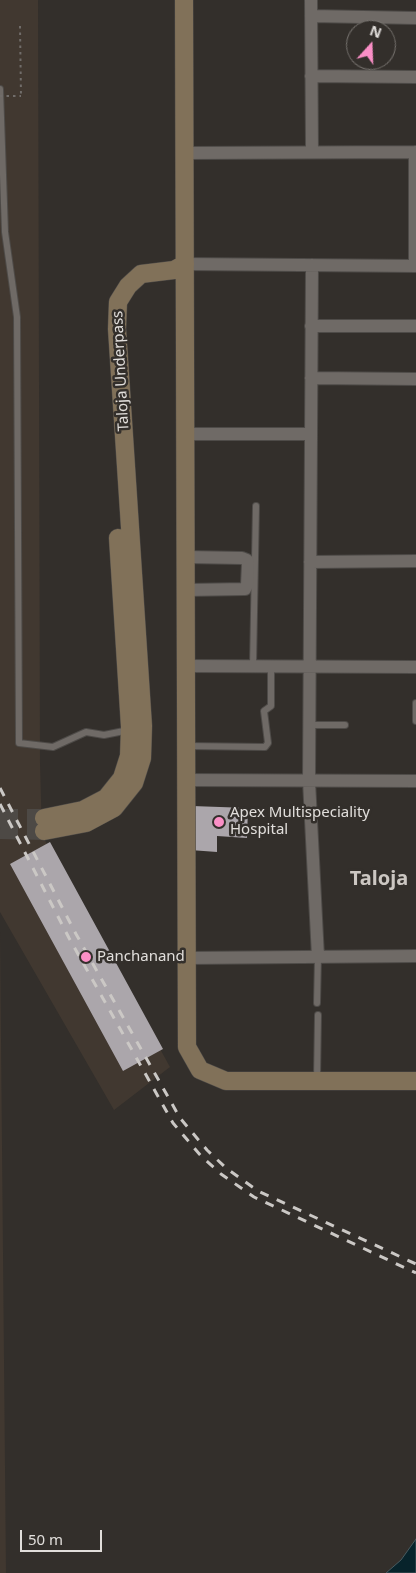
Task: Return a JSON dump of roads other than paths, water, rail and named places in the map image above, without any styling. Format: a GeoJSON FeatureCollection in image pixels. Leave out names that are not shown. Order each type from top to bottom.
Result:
{"type":"FeatureCollection","features":[{"type":"Feature","properties":{"kind":"street"},"geometry":{"type":"LineString","coordinates":[[184,0],[187,1047],[200,1070],[226,1081],[416,1080]]}},
{"type":"Feature","properties":{"kind":"street"},"geometry":{"type":"LineString","coordinates":[[311,0],[312,152]]}},
{"type":"Feature","properties":{"kind":"street"},"geometry":{"type":"LineString","coordinates":[[311,16],[416,18]]}},
{"type":"Feature","properties":{"kind":"street"},"geometry":{"type":"LineString","coordinates":[[311,76],[416,77]]}},
{"type":"Feature","properties":{"kind":"street"},"geometry":{"type":"LineString","coordinates":[[185,153],[416,152],[415,266],[185,264]]}},
{"type":"Feature","properties":{"kind":"street","name":"Taloja Underpass"},"geometry":{"type":"LineString","coordinates":[[158,259],[174,259],[185,264],[174,270],[141,274],[128,286],[118,302],[117,329],[143,726],[142,758],[134,783],[114,808],[86,823],[44,825],[83,810],[106,798],[122,778],[129,756],[130,730],[105,329],[107,298],[119,278],[138,263],[158,259]]}},
{"type":"Feature","properties":{"kind":"street"},"geometry":{"type":"LineString","coordinates":[[312,265],[309,781],[318,957]]}},
{"type":"Feature","properties":{"kind":"street"},"geometry":{"type":"LineString","coordinates":[[312,326],[416,326]]}},
{"type":"Feature","properties":{"kind":"street"},"geometry":{"type":"LineString","coordinates":[[311,378],[416,379]]}},
{"type":"Feature","properties":{"kind":"street"},"geometry":{"type":"LineString","coordinates":[[185,434],[311,434]]}},
{"type":"Feature","properties":{"kind":"street"},"geometry":{"type":"LineString","coordinates":[[186,557],[242,558],[248,562],[247,585],[245,589],[186,590]]}},
{"type":"Feature","properties":{"kind":"street"},"geometry":{"type":"LineString","coordinates":[[310,562],[416,561]]}},
{"type":"Feature","properties":{"kind":"street"},"geometry":{"type":"LineString","coordinates":[[186,666],[416,666]]}},
{"type":"Feature","properties":{"kind":"street"},"geometry":{"type":"LineString","coordinates":[[186,780],[416,781]]}},
{"type":"Feature","properties":{"kind":"street"},"geometry":{"type":"LineString","coordinates":[[187,958],[416,956]]}},
{"type":"Feature","properties":{"kind":"lane"},"geometry":{"type":"LineString","coordinates":[[0,89],[5,232],[17,318],[19,743],[53,747],[86,732],[104,735],[130,730]]}},
{"type":"Feature","properties":{"kind":"lane"},"geometry":{"type":"LineString","coordinates":[[254,666],[256,506]]}},
{"type":"Feature","properties":{"kind":"lane"},"geometry":{"type":"LineString","coordinates":[[186,746],[265,747],[268,743],[264,711],[271,706],[271,666]]}},
{"type":"Feature","properties":{"kind":"lane"},"geometry":{"type":"LineString","coordinates":[[416,703],[416,721]]}},
{"type":"Feature","properties":{"kind":"lane"},"geometry":{"type":"LineString","coordinates":[[310,726],[345,725]]}},
{"type":"Feature","properties":{"kind":"lane"},"geometry":{"type":"LineString","coordinates":[[318,957],[318,1003]]}},
{"type":"Feature","properties":{"kind":"lane"},"geometry":{"type":"LineString","coordinates":[[317,1081],[318,1016]]}},
{"type":"Feature","properties":{"kind":"water"},"geometry":{"type":"Polygon","coordinates":[[[416,1539],[416,1573],[386,1573],[401,1560],[416,1539]]]}},
{"type":"Feature","properties":{"kind":"tunnel"},"geometry":{"type":"LineString","coordinates":[[0,818],[44,818]]}},
{"type":"Feature","properties":{"kind":"tunnel"},"geometry":{"type":"LineString","coordinates":[[0,830],[44,831]]}},
{"type":"Feature","properties":{"kind":"railway"},"geometry":{"type":"LineString","coordinates":[[0,788],[76,934],[180,1118],[207,1150],[226,1168],[258,1191],[416,1264]]}},
{"type":"Feature","properties":{"kind":"railway"},"geometry":{"type":"LineString","coordinates":[[0,804],[69,938],[173,1123],[201,1156],[221,1174],[254,1197],[416,1273]]}},
{"type":"Feature","properties":{"kind":"place","name":"Apex Multispeciality Hospital"},"geometry":{"type":"Point","coordinates":[219,822]}},
{"type":"Feature","properties":{"kind":"place","name":"Panchanand"},"geometry":{"type":"Point","coordinates":[86,957]}},
{"type":"Feature","properties":{"kind":"district","name":"Taloja"},"geometry":{"type":"Point","coordinates":[379,879]}}]}
